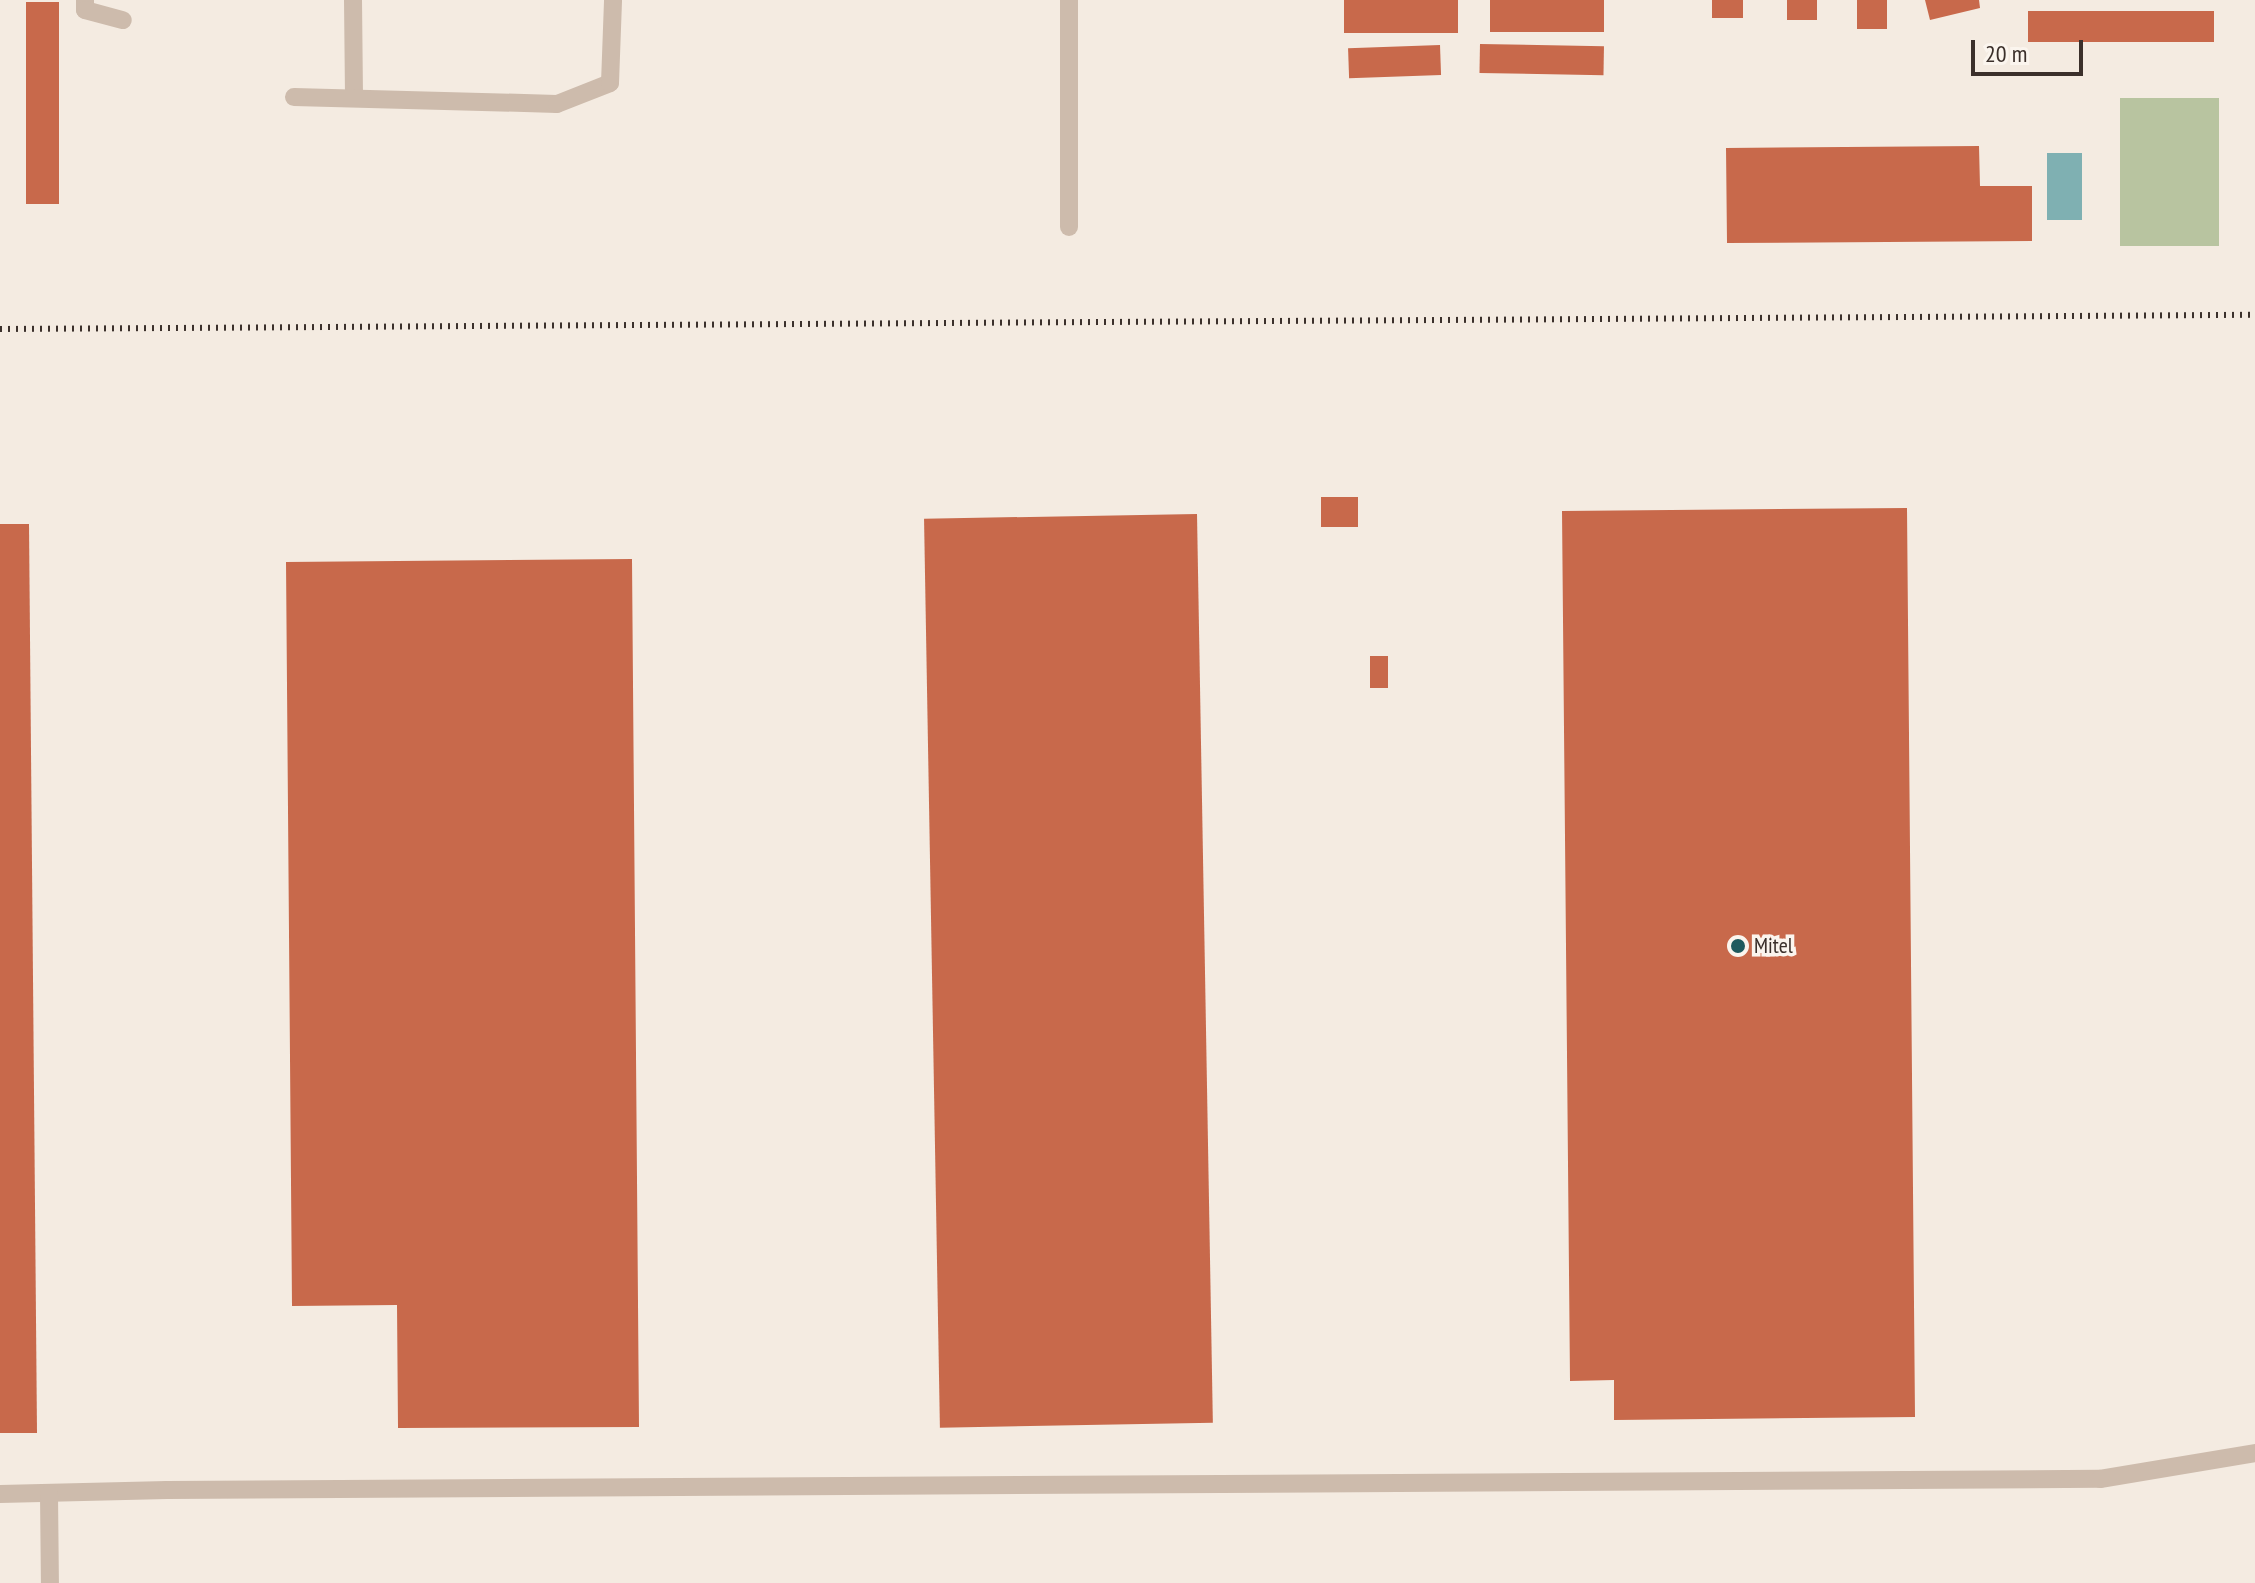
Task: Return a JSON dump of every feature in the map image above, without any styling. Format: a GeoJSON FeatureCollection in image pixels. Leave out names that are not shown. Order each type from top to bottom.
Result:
{"type":"FeatureCollection","features":[{"type":"Feature","properties":{"kind":"lane"},"geometry":{"type":"LineString","coordinates":[[85,0],[85,10],[123,20]]}},
{"type":"Feature","properties":{"kind":"lane"},"geometry":{"type":"LineString","coordinates":[[353,0],[354,98]]}},
{"type":"Feature","properties":{"kind":"lane"},"geometry":{"type":"LineString","coordinates":[[294,97],[557,104],[610,83],[613,0]]}},
{"type":"Feature","properties":{"kind":"lane"},"geometry":{"type":"LineString","coordinates":[[1069,0],[1069,227]]}},
{"type":"Feature","properties":{"kind":"lane"},"geometry":{"type":"LineString","coordinates":[[0,1494],[167,1490],[2100,1479],[2255,1453]]}},
{"type":"Feature","properties":{"kind":"lane"},"geometry":{"type":"LineString","coordinates":[[49,1494],[50,1583]]}},
{"type":"Feature","properties":{"kind":"green space"},"geometry":{"type":"Polygon","coordinates":[[[2120,98],[2219,98],[2219,246],[2120,246],[2120,98]]]}},
{"type":"Feature","properties":{"kind":"water"},"geometry":{"type":"Polygon","coordinates":[[[2047,153],[2082,153],[2082,220],[2047,220],[2047,153]]]}},
{"type":"Feature","properties":{"kind":"building"},"geometry":{"type":"Polygon","coordinates":[[[1344,0],[1458,0],[1458,33],[1344,33],[1344,0]]]}},
{"type":"Feature","properties":{"kind":"building"},"geometry":{"type":"Polygon","coordinates":[[[1490,0],[1604,0],[1604,32],[1490,32],[1490,0]]]}},
{"type":"Feature","properties":{"kind":"building"},"geometry":{"type":"Polygon","coordinates":[[[1712,0],[1743,0],[1743,18],[1712,18],[1712,0]]]}},
{"type":"Feature","properties":{"kind":"building"},"geometry":{"type":"Polygon","coordinates":[[[1787,0],[1817,0],[1817,20],[1787,20],[1787,0]]]}},
{"type":"Feature","properties":{"kind":"building"},"geometry":{"type":"Polygon","coordinates":[[[1857,0],[1887,0],[1887,29],[1857,29],[1857,0]]]}},
{"type":"Feature","properties":{"kind":"building"},"geometry":{"type":"Polygon","coordinates":[[[1925,0],[1979,0],[1980,8],[1930,20],[1925,0]]]}},
{"type":"Feature","properties":{"kind":"building"},"geometry":{"type":"Polygon","coordinates":[[[26,2],[59,2],[59,204],[26,204],[26,2]]]}},
{"type":"Feature","properties":{"kind":"building"},"geometry":{"type":"Polygon","coordinates":[[[2028,11],[2214,11],[2214,42],[2028,42],[2028,11]]]}},
{"type":"Feature","properties":{"kind":"building"},"geometry":{"type":"Polygon","coordinates":[[[1480,44],[1604,46],[1603,75],[1479,73],[1480,44]]]}},
{"type":"Feature","properties":{"kind":"building"},"geometry":{"type":"Polygon","coordinates":[[[1440,45],[1441,75],[1349,78],[1348,48],[1440,45]]]}},
{"type":"Feature","properties":{"kind":"building"},"geometry":{"type":"Polygon","coordinates":[[[1979,146],[1980,186],[2032,186],[2032,241],[1727,243],[1726,148],[1979,146]]]}},
{"type":"Feature","properties":{"kind":"building"},"geometry":{"type":"Polygon","coordinates":[[[1321,497],[1358,497],[1358,527],[1321,527],[1321,497]]]}},
{"type":"Feature","properties":{"kind":"building","name":"Mitel"},"geometry":{"type":"Polygon","coordinates":[[[1907,508],[1915,1417],[1614,1420],[1614,1380],[1570,1381],[1562,511],[1907,508]]]}},
{"type":"Feature","properties":{"kind":"building"},"geometry":{"type":"Polygon","coordinates":[[[1197,514],[1213,1423],[940,1428],[924,519],[1197,514]]]}},
{"type":"Feature","properties":{"kind":"building"},"geometry":{"type":"Polygon","coordinates":[[[0,524],[29,524],[37,1433],[0,1433],[0,524]]]}},
{"type":"Feature","properties":{"kind":"building"},"geometry":{"type":"Polygon","coordinates":[[[632,559],[639,1427],[398,1428],[397,1305],[292,1306],[286,562],[632,559]]]}},
{"type":"Feature","properties":{"kind":"building"},"geometry":{"type":"Polygon","coordinates":[[[1370,656],[1388,656],[1388,688],[1370,688],[1370,656]]]}},
{"type":"Feature","properties":{"kind":"railway"},"geometry":{"type":"LineString","coordinates":[[0,329],[2255,315]]}},
{"type":"Feature","properties":{"kind":"place","name":"Mitel"},"geometry":{"type":"Point","coordinates":[1738,946]}}]}
